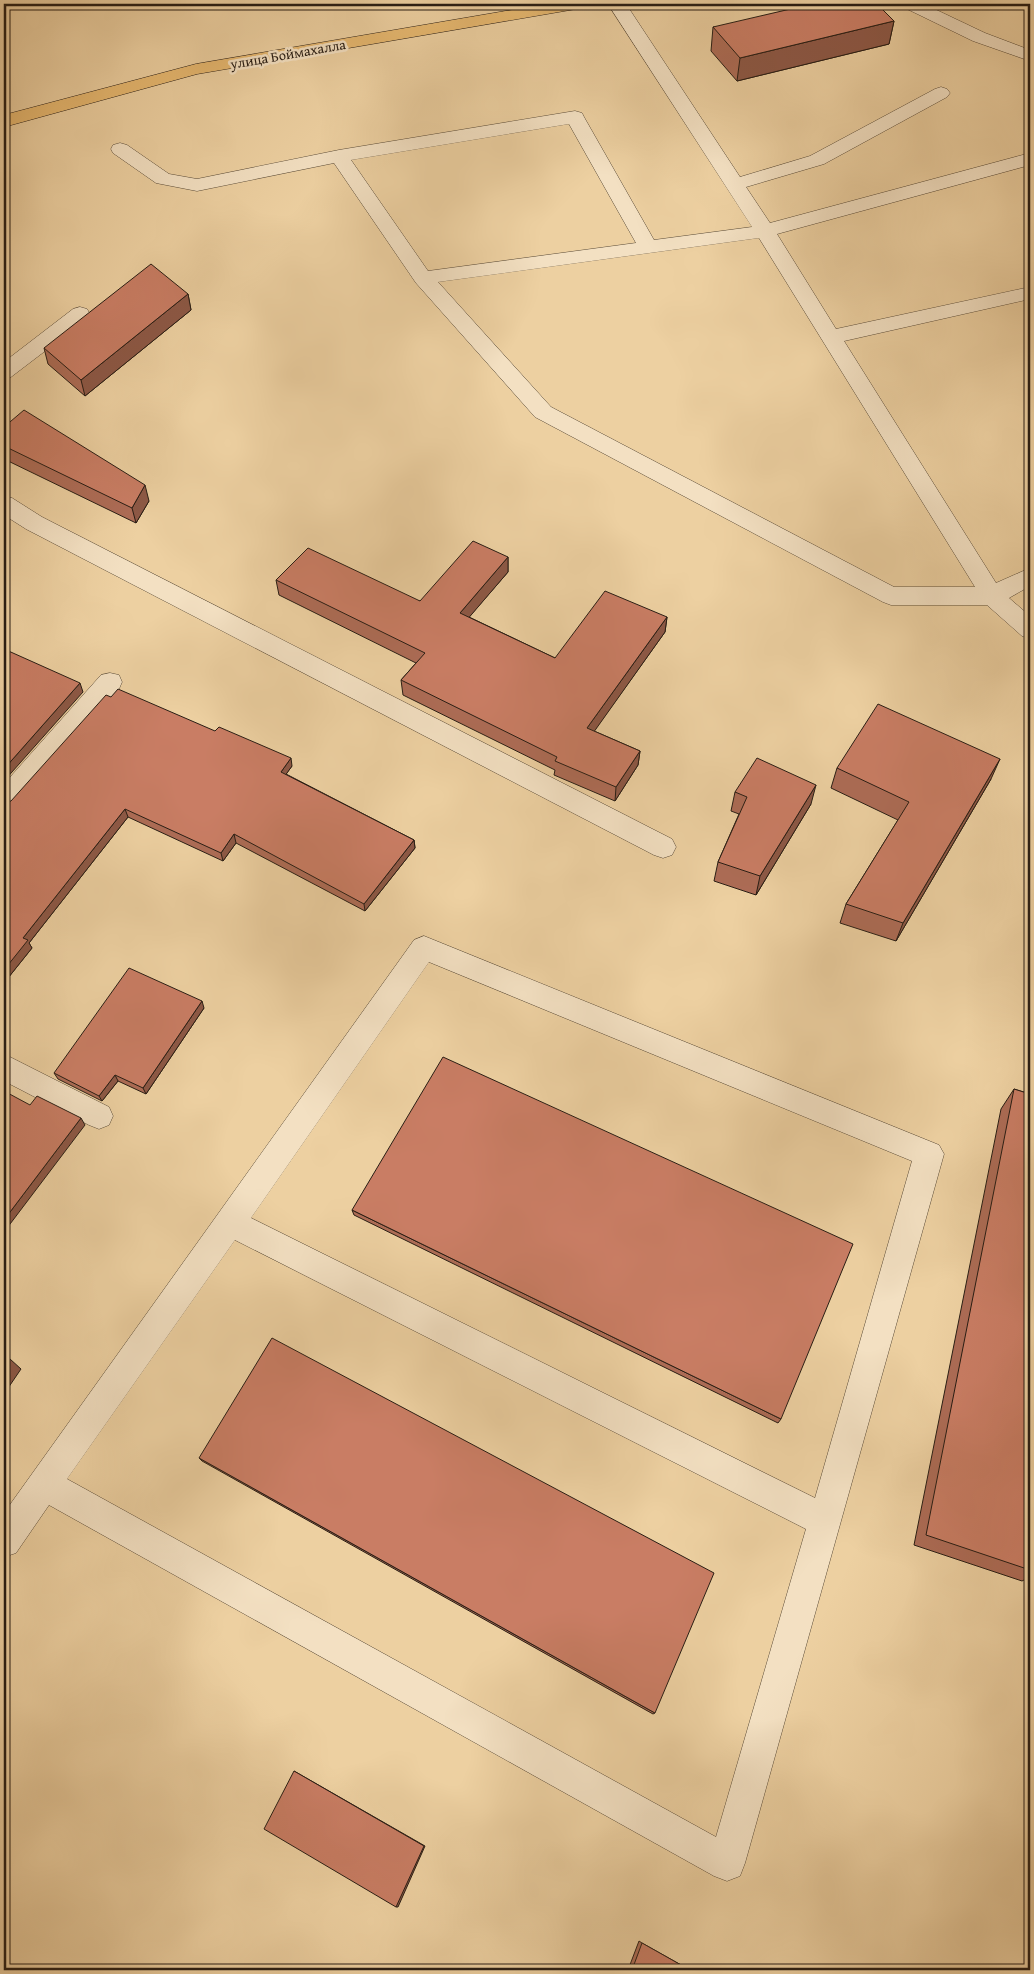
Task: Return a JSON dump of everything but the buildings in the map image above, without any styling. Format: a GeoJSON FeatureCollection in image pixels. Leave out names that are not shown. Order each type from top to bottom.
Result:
{"type":"FeatureCollection","features":[{"type":"Feature","properties":{"kind":"main road","name":"улица Боймахалла"},"geometry":{"type":"LineString","coordinates":[[4,121],[196,70],[576,4]]}},
{"type":"Feature","properties":{"kind":"street"},"geometry":{"type":"LineString","coordinates":[[617,4],[765,231],[992,596],[1030,630]]}},
{"type":"Feature","properties":{"kind":"street"},"geometry":{"type":"LineString","coordinates":[[910,4],[978,37],[1030,56]]}},
{"type":"Feature","properties":{"kind":"street"},"geometry":{"type":"LineString","coordinates":[[734,185],[817,160],[942,93]]}},
{"type":"Feature","properties":{"kind":"street"},"geometry":{"type":"LineString","coordinates":[[120,148],[163,179],[197,185],[339,156],[575,117],[648,247]]}},
{"type":"Feature","properties":{"kind":"street"},"geometry":{"type":"LineString","coordinates":[[339,156],[423,278],[544,412],[891,596],[992,596],[1030,576]]}},
{"type":"Feature","properties":{"kind":"street"},"geometry":{"type":"LineString","coordinates":[[423,278],[765,231],[1030,159]]}},
{"type":"Feature","properties":{"kind":"street"},"geometry":{"type":"LineString","coordinates":[[831,337],[1030,292]]}},
{"type":"Feature","properties":{"kind":"street"},"geometry":{"type":"LineString","coordinates":[[4,372],[80,314]]}},
{"type":"Feature","properties":{"kind":"street"},"geometry":{"type":"LineString","coordinates":[[4,504],[43,528],[663,846]]}},
{"type":"Feature","properties":{"kind":"street"},"geometry":{"type":"LineString","coordinates":[[4,801],[110,682]]}},
{"type":"Feature","properties":{"kind":"street"},"geometry":{"type":"LineString","coordinates":[[4,1541],[44,1484],[229,1222],[424,948],[929,1154],[726,1863],[44,1484]]}},
{"type":"Feature","properties":{"kind":"street"},"geometry":{"type":"LineString","coordinates":[[4,1067],[99,1116]]}},
{"type":"Feature","properties":{"kind":"street"},"geometry":{"type":"LineString","coordinates":[[229,1222],[824,1521]]}}]}
